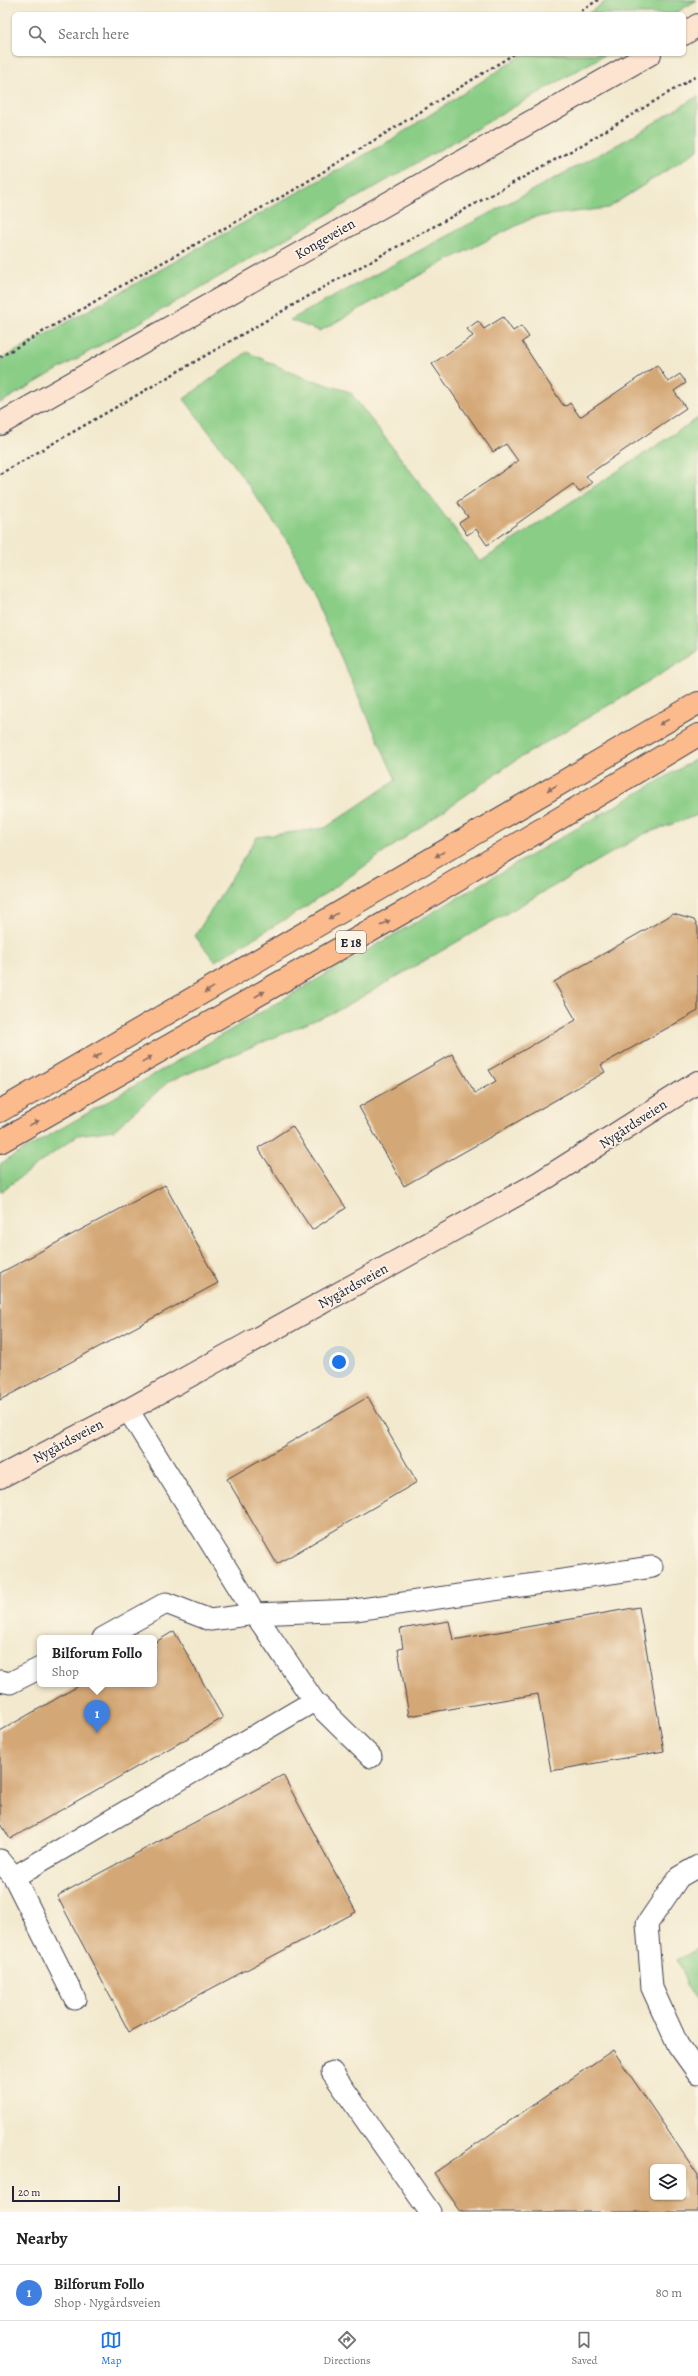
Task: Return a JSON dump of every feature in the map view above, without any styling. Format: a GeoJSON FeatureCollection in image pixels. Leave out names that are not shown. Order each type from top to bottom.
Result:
{"type":"FeatureCollection","features":[{"type":"Feature","properties":{"kind":"highway","name":"E 18"},"geometry":{"type":"LineString","coordinates":[[0,1112],[698,702]]}},
{"type":"Feature","properties":{"kind":"highway","name":"E 18"},"geometry":{"type":"LineString","coordinates":[[0,1142],[408,910],[698,735]]}},
{"type":"Feature","properties":{"kind":"street"},"geometry":{"type":"LineString","coordinates":[[686,33],[698,26]]}},
{"type":"Feature","properties":{"kind":"street","name":"Kongeveien"},"geometry":{"type":"LineString","coordinates":[[0,424],[646,56]]}},
{"type":"Feature","properties":{"kind":"street","name":"Nygårdsveien"},"geometry":{"type":"LineString","coordinates":[[0,1476],[128,1410],[540,1182],[698,1082]]}},
{"type":"Feature","properties":{"kind":"lane"},"geometry":{"type":"LineString","coordinates":[[128,1410],[255,1614],[314,1701],[371,1757]]}},
{"type":"Feature","properties":{"kind":"lane"},"geometry":{"type":"LineString","coordinates":[[108,1635],[166,1603],[210,1620],[255,1614],[355,1610],[652,1567]]}},
{"type":"Feature","properties":{"kind":"lane"},"geometry":{"type":"LineString","coordinates":[[0,1682],[10,1683],[37,1670]]}},
{"type":"Feature","properties":{"kind":"lane"},"geometry":{"type":"LineString","coordinates":[[14,1877],[314,1701]]}},
{"type":"Feature","properties":{"kind":"lane"},"geometry":{"type":"LineString","coordinates":[[0,1860],[14,1877],[75,1999]]}},
{"type":"Feature","properties":{"kind":"lane"},"geometry":{"type":"LineString","coordinates":[[698,1866],[679,1877],[648,1924],[652,1988],[678,2045],[698,2073]]}},
{"type":"Feature","properties":{"kind":"lane"},"geometry":{"type":"LineString","coordinates":[[332,2072],[430,2212]]}},
{"type":"Feature","properties":{"kind":"path"},"geometry":{"type":"LineString","coordinates":[[579,12],[598,0]]}},
{"type":"Feature","properties":{"kind":"path"},"geometry":{"type":"LineString","coordinates":[[0,357],[138,276],[292,191],[511,56]]}},
{"type":"Feature","properties":{"kind":"path"},"geometry":{"type":"LineString","coordinates":[[0,474],[333,282],[580,146],[698,75]]}},
{"type":"Feature","properties":{"kind":"green space"},"geometry":{"type":"Polygon","coordinates":[[[608,0],[697,0],[677,12],[590,12],[608,0]]]}},
{"type":"Feature","properties":{"kind":"green space"},"geometry":{"type":"Polygon","coordinates":[[[521,56],[603,56],[0,403],[0,360],[391,140],[521,56]]]}},
{"type":"Feature","properties":{"kind":"green space"},"geometry":{"type":"Polygon","coordinates":[[[698,96],[698,150],[608,208],[534,217],[436,266],[320,331],[290,320],[626,140],[698,96]]]}},
{"type":"Feature","properties":{"kind":"green space"},"geometry":{"type":"Polygon","coordinates":[[[247,352],[297,375],[350,392],[480,562],[698,418],[698,652],[513,762],[309,905],[215,961],[195,936],[257,837],[325,828],[396,780],[292,548],[232,462],[184,399],[247,352]]]}},
{"type":"Feature","properties":{"kind":"green space"},"geometry":{"type":"Polygon","coordinates":[[[698,758],[698,815],[644,834],[339,1010],[168,1082],[114,1130],[78,1135],[0,1192],[0,1164],[698,758]]]}},
{"type":"Feature","properties":{"kind":"green space"},"geometry":{"type":"Polygon","coordinates":[[[698,1948],[698,2010],[677,1961],[698,1948]]]}},
{"type":"Feature","properties":{"kind":"building"},"geometry":{"type":"Polygon","coordinates":[[[503,317],[513,331],[521,326],[529,337],[522,342],[563,405],[566,406],[570,403],[580,417],[657,365],[668,382],[680,374],[686,383],[674,391],[686,408],[586,476],[592,483],[579,492],[573,484],[487,545],[476,529],[467,535],[459,523],[468,517],[457,502],[518,461],[506,444],[493,452],[432,364],[473,336],[467,329],[478,321],[484,329],[503,317]]]}},
{"type":"Feature","properties":{"kind":"building"},"geometry":{"type":"Polygon","coordinates":[[[673,914],[694,920],[698,927],[698,1011],[601,1065],[605,1072],[404,1186],[359,1107],[452,1054],[475,1093],[496,1081],[489,1070],[576,1020],[554,982],[673,914]]]}},
{"type":"Feature","properties":{"kind":"building"},"geometry":{"type":"Polygon","coordinates":[[[292,1126],[346,1208],[312,1230],[258,1148],[292,1126]]]}},
{"type":"Feature","properties":{"kind":"building"},"geometry":{"type":"Polygon","coordinates":[[[165,1185],[218,1283],[0,1400],[0,1273],[165,1185]]]}},
{"type":"Feature","properties":{"kind":"building"},"geometry":{"type":"Polygon","coordinates":[[[368,1397],[417,1482],[277,1564],[227,1479],[368,1397]]]}},
{"type":"Feature","properties":{"kind":"building"},"geometry":{"type":"Polygon","coordinates":[[[639,1607],[664,1751],[551,1771],[538,1694],[409,1716],[398,1649],[403,1648],[400,1629],[449,1621],[453,1640],[639,1607]]]}},
{"type":"Feature","properties":{"kind":"building"},"geometry":{"type":"Polygon","coordinates":[[[174,1631],[223,1718],[10,1839],[0,1822],[0,1731],[77,1687],[157,1687],[157,1641],[174,1631]]]}},
{"type":"Feature","properties":{"kind":"building"},"geometry":{"type":"Polygon","coordinates":[[[283,1775],[356,1912],[129,2032],[57,1896],[283,1775]]]}},
{"type":"Feature","properties":{"kind":"building"},"geometry":{"type":"Polygon","coordinates":[[[613,2050],[698,2175],[698,2212],[461,2212],[434,2173],[613,2050]]]}},
{"type":"Feature","properties":{"kind":"place","name":"Bilforum Follo"},"geometry":{"type":"Point","coordinates":[97,1733]}}]}
